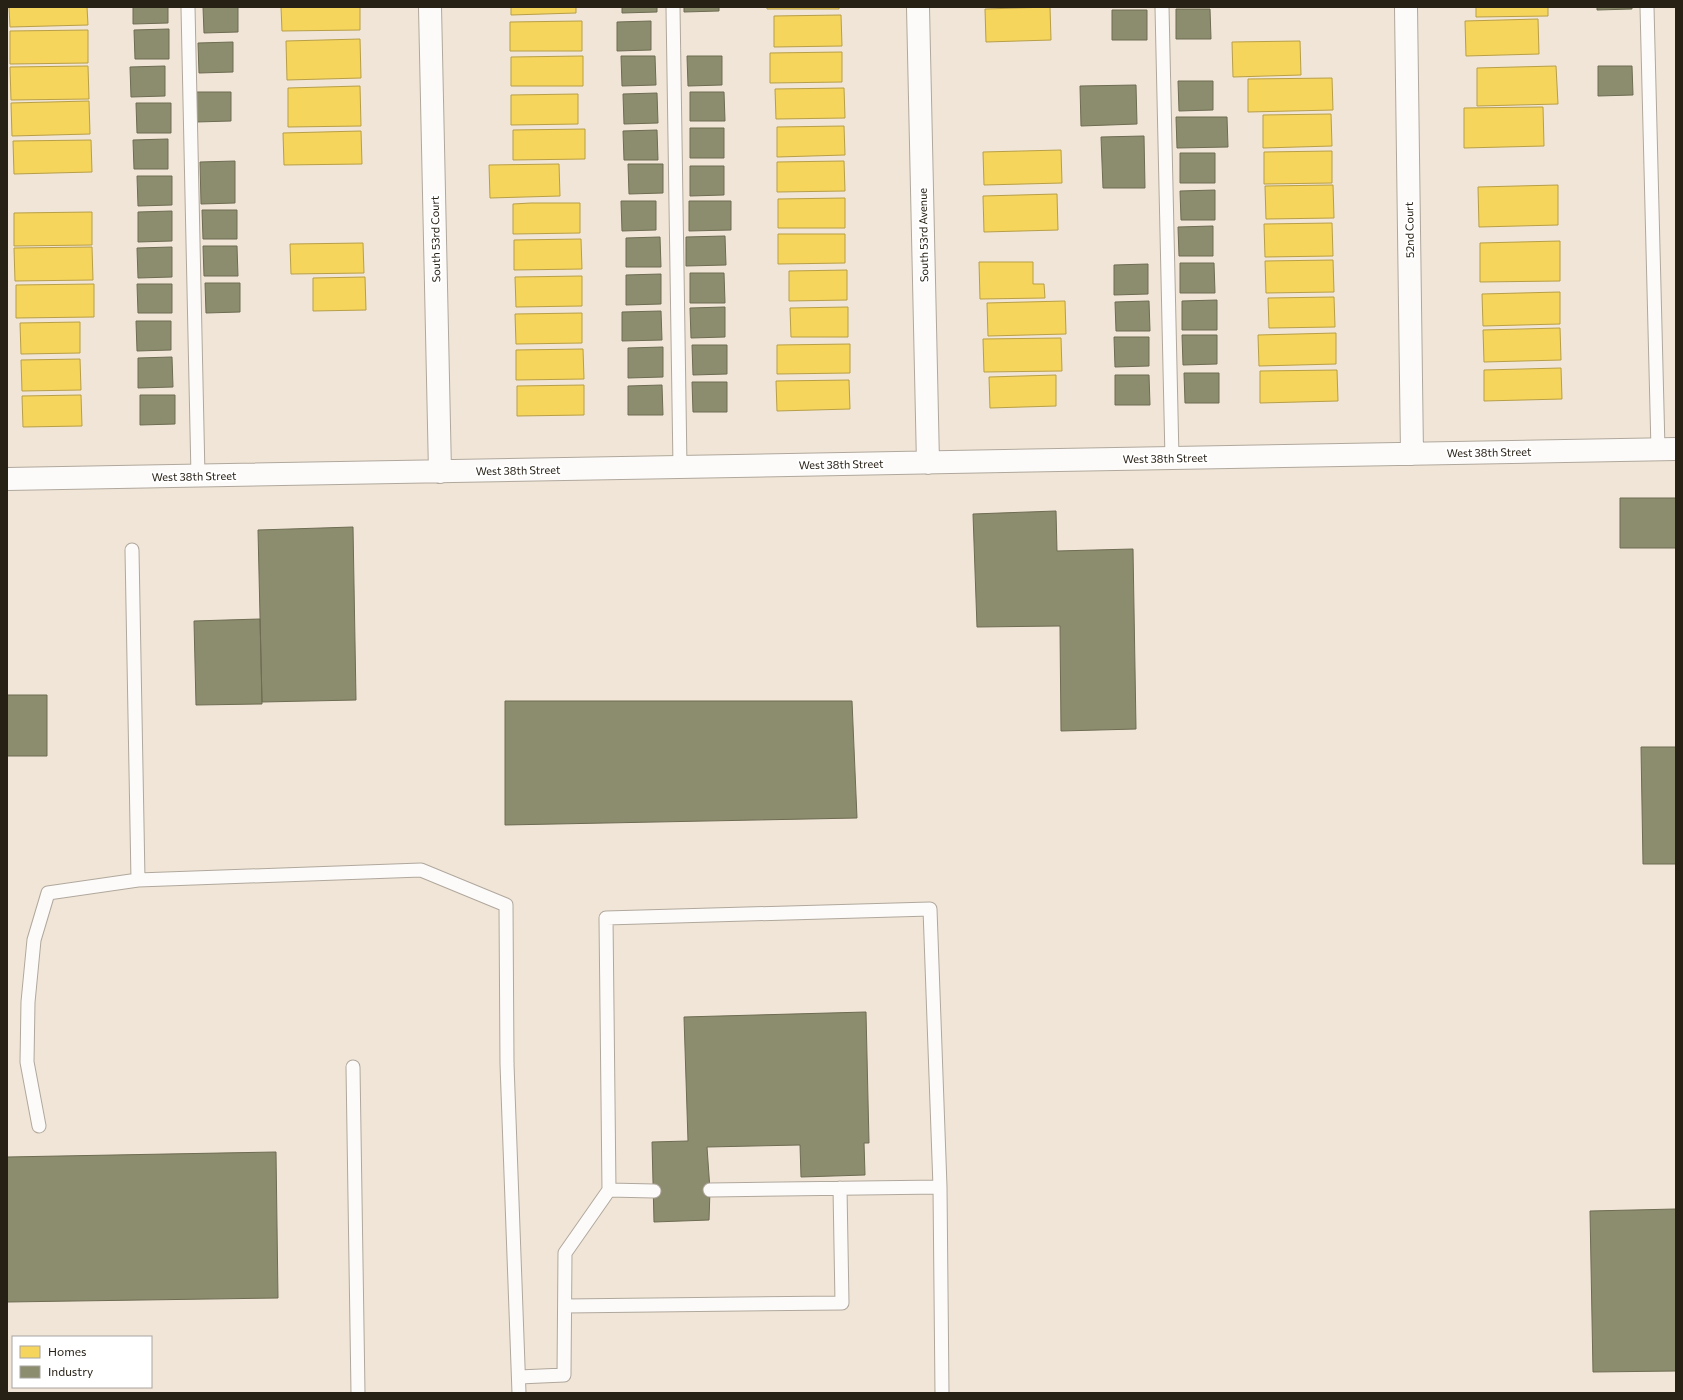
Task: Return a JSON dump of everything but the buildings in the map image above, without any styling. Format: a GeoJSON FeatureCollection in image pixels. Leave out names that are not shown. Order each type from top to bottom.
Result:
{"type":"FeatureCollection","features":[{"type":"Feature","properties":{"kind":"street","name":"South 53rd Court"},"geometry":{"type":"LineString","coordinates":[[430,7],[440,472]]}},
{"type":"Feature","properties":{"kind":"street","name":"South 53rd Avenue"},"geometry":{"type":"LineString","coordinates":[[918,7],[928,463]]}},
{"type":"Feature","properties":{"kind":"street","name":"52nd Court"},"geometry":{"type":"LineString","coordinates":[[1406,7],[1412,454]]}},
{"type":"Feature","properties":{"kind":"street","name":"West 38th Street"},"geometry":{"type":"LineString","coordinates":[[7,479],[1667,449]]}},
{"type":"Feature","properties":{"kind":"lane"},"geometry":{"type":"LineString","coordinates":[[188,7],[198,476]]}},
{"type":"Feature","properties":{"kind":"lane"},"geometry":{"type":"LineString","coordinates":[[673,7],[680,467]]}},
{"type":"Feature","properties":{"kind":"lane"},"geometry":{"type":"LineString","coordinates":[[1162,7],[1172,458]]}},
{"type":"Feature","properties":{"kind":"lane"},"geometry":{"type":"LineString","coordinates":[[1647,7],[1667,449]]}},
{"type":"Feature","properties":{"kind":"lane"},"geometry":{"type":"LineString","coordinates":[[132,550],[138,880]]}},
{"type":"Feature","properties":{"kind":"lane"},"geometry":{"type":"LineString","coordinates":[[40,1126],[27,1062],[28,1002],[34,940],[48,893],[138,880],[421,870],[506,905],[507,1064],[519,1393]]}},
{"type":"Feature","properties":{"kind":"lane"},"geometry":{"type":"LineString","coordinates":[[519,1378],[564,1375],[565,1253],[609,1190],[606,918],[930,909],[940,1187],[942,1393]]}},
{"type":"Feature","properties":{"kind":"lane"},"geometry":{"type":"LineString","coordinates":[[353,1067],[358,1393]]}},
{"type":"Feature","properties":{"kind":"lane"},"geometry":{"type":"LineString","coordinates":[[710,1190],[940,1187]]}},
{"type":"Feature","properties":{"kind":"lane"},"geometry":{"type":"LineString","coordinates":[[565,1306],[842,1302],[840,1188]]}},
{"type":"Feature","properties":{"kind":"lane"},"geometry":{"type":"LineString","coordinates":[[609,1190],[654,1191]]}}]}
